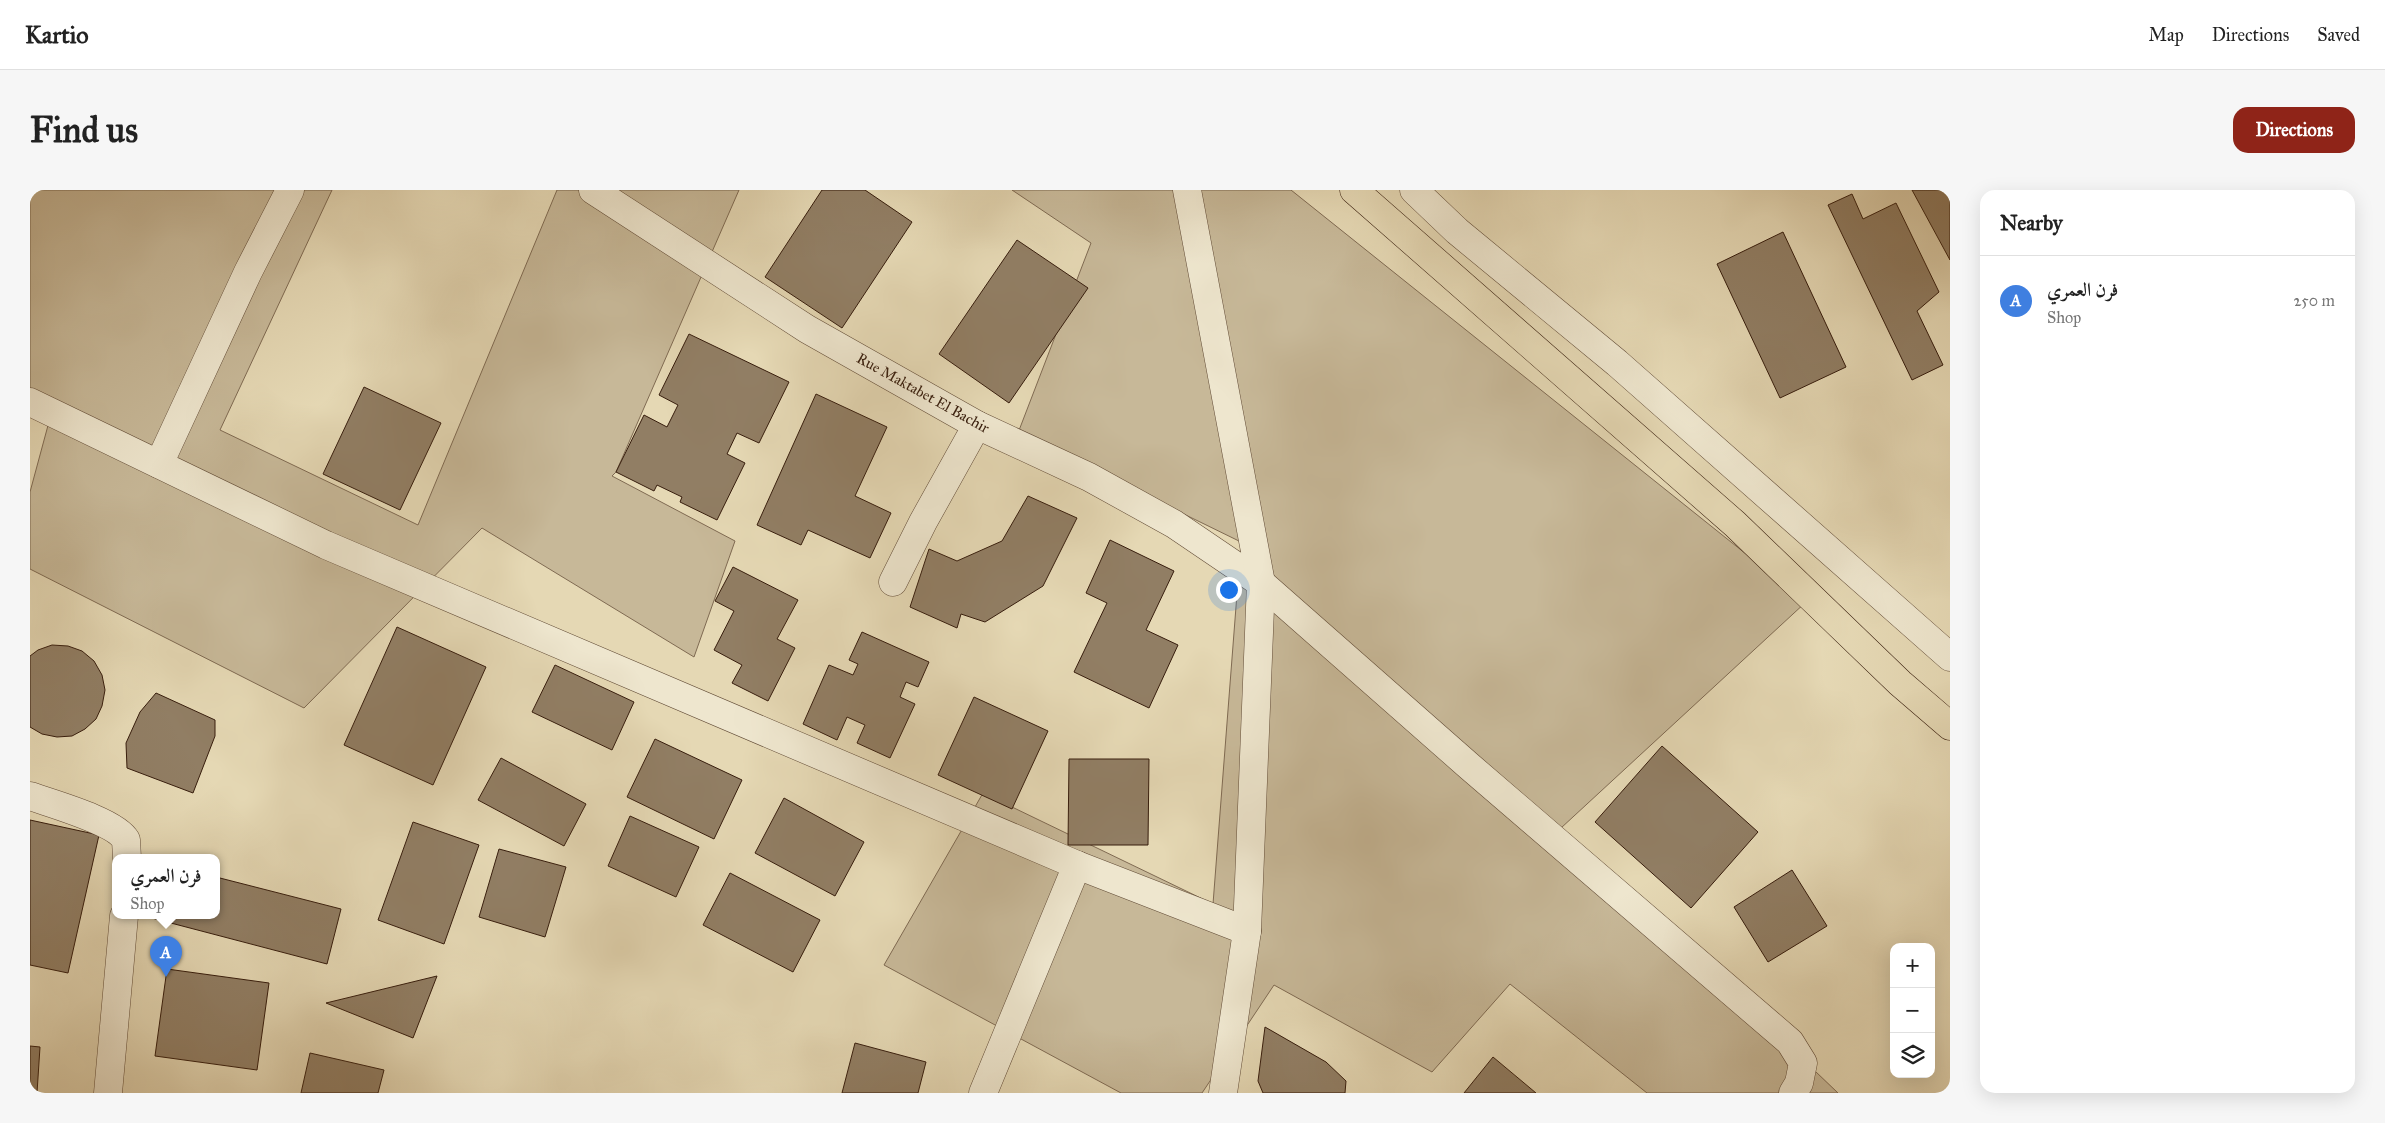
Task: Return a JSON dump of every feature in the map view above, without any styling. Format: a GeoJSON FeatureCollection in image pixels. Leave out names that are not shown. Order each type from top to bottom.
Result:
{"type":"FeatureCollection","features":[{"type":"Feature","properties":{"kind":"main road"},"geometry":{"type":"LineString","coordinates":[[1354,190],[1735,524],[1900,683],[1950,726]]}},
{"type":"Feature","properties":{"kind":"street"},"geometry":{"type":"LineString","coordinates":[[158,464],[248,272],[290,190]]}},
{"type":"Feature","properties":{"kind":"street","name":"Rue Maktabet El Bachir"},"geometry":{"type":"LineString","coordinates":[[593,190],[807,329],[977,425],[1089,477],[1165,520],[1261,583],[1461,759],[1790,1042],[1803,1063],[1800,1083],[1792,1093]]}},
{"type":"Feature","properties":{"kind":"street"},"geometry":{"type":"LineString","coordinates":[[1188,190],[1261,583],[1247,931],[1223,1093]]}},
{"type":"Feature","properties":{"kind":"street"},"geometry":{"type":"LineString","coordinates":[[1414,190],[1457,232],[1625,370],[1950,657]]}},
{"type":"Feature","properties":{"kind":"street"},"geometry":{"type":"LineString","coordinates":[[30,402],[326,545],[1077,865],[1247,931]]}},
{"type":"Feature","properties":{"kind":"street"},"geometry":{"type":"LineString","coordinates":[[893,582],[923,522],[977,425]]}},
{"type":"Feature","properties":{"kind":"street"},"geometry":{"type":"LineString","coordinates":[[30,796],[113,828],[126,840],[127,854]]}},
{"type":"Feature","properties":{"kind":"street"},"geometry":{"type":"LineString","coordinates":[[983,1093],[1077,865]]}},
{"type":"Feature","properties":{"kind":"street"},"geometry":{"type":"LineString","coordinates":[[108,1093],[124,919]]}},
{"type":"Feature","properties":{"kind":"shaded area"},"geometry":{"type":"Polygon","coordinates":[[[30,190],[332,190],[220,430],[418,525],[557,190],[739,190],[616,472],[612,476],[735,541],[694,657],[482,528],[304,708],[30,569],[30,492],[50,418],[30,402],[30,190]]]}},
{"type":"Feature","properties":{"kind":"shaded area"},"geometry":{"type":"Polygon","coordinates":[[[1012,190],[1291,190],[1806,602],[1561,828],[1838,1093],[1647,1093],[1510,984],[1432,1072],[1274,985],[1202,1093],[1121,1093],[884,965],[983,793],[1213,904],[1241,542],[1018,433],[1091,243],[1012,190]]]}},
{"type":"Feature","properties":{"kind":"building"},"geometry":{"type":"Polygon","coordinates":[[[822,190],[865,190],[912,222],[842,328],[765,277],[822,190]]]}},
{"type":"Feature","properties":{"kind":"building"},"geometry":{"type":"Polygon","coordinates":[[[1912,190],[1950,190],[1950,260],[1912,190]]]}},
{"type":"Feature","properties":{"kind":"building"},"geometry":{"type":"Polygon","coordinates":[[[1852,194],[1863,219],[1896,203],[1939,292],[1917,311],[1943,365],[1912,380],[1828,205],[1852,194]]]}},
{"type":"Feature","properties":{"kind":"building"},"geometry":{"type":"Polygon","coordinates":[[[1783,232],[1846,367],[1780,398],[1717,264],[1783,232]]]}},
{"type":"Feature","properties":{"kind":"building"},"geometry":{"type":"Polygon","coordinates":[[[1017,240],[1088,288],[1009,403],[939,354],[1017,240]]]}},
{"type":"Feature","properties":{"kind":"building"},"geometry":{"type":"Polygon","coordinates":[[[689,334],[789,382],[759,443],[737,433],[727,454],[745,463],[717,520],[680,502],[682,497],[657,485],[654,491],[616,472],[644,415],[667,427],[678,405],[659,395],[689,334]]]}},
{"type":"Feature","properties":{"kind":"building"},"geometry":{"type":"Polygon","coordinates":[[[364,387],[441,423],[400,510],[323,474],[364,387]]]}},
{"type":"Feature","properties":{"kind":"building"},"geometry":{"type":"Polygon","coordinates":[[[816,394],[887,427],[855,496],[891,513],[870,558],[808,530],[801,545],[757,525],[816,394]]]}},
{"type":"Feature","properties":{"kind":"building"},"geometry":{"type":"Polygon","coordinates":[[[1028,496],[1077,518],[1043,586],[985,622],[961,614],[957,628],[910,607],[929,549],[957,561],[1002,541],[1028,496]]]}},
{"type":"Feature","properties":{"kind":"building"},"geometry":{"type":"Polygon","coordinates":[[[1110,540],[1174,571],[1146,630],[1178,645],[1149,708],[1074,672],[1107,603],[1086,593],[1110,540]]]}},
{"type":"Feature","properties":{"kind":"building"},"geometry":{"type":"Polygon","coordinates":[[[733,567],[798,600],[777,639],[795,648],[768,701],[732,683],[742,665],[714,650],[734,611],[715,601],[733,567]]]}},
{"type":"Feature","properties":{"kind":"building"},"geometry":{"type":"Polygon","coordinates":[[[397,627],[486,667],[433,785],[344,745],[397,627]]]}},
{"type":"Feature","properties":{"kind":"building"},"geometry":{"type":"Polygon","coordinates":[[[862,632],[929,662],[918,687],[906,682],[900,697],[915,704],[890,758],[857,743],[865,725],[847,717],[837,740],[803,724],[829,665],[853,675],[858,664],[849,660],[862,632]]]}},
{"type":"Feature","properties":{"kind":"building"},"geometry":{"type":"Polygon","coordinates":[[[52,645],[68,646],[82,651],[94,661],[102,675],[105,690],[102,706],[96,719],[85,729],[72,736],[57,737],[42,734],[30,727],[30,656],[38,650],[52,645]]]}},
{"type":"Feature","properties":{"kind":"building"},"geometry":{"type":"Polygon","coordinates":[[[555,665],[634,702],[612,750],[532,712],[555,665]]]}},
{"type":"Feature","properties":{"kind":"building"},"geometry":{"type":"Polygon","coordinates":[[[156,693],[215,720],[215,736],[193,793],[127,768],[126,743],[140,712],[156,693]]]}},
{"type":"Feature","properties":{"kind":"building"},"geometry":{"type":"Polygon","coordinates":[[[974,697],[1048,731],[1012,809],[938,775],[974,697]]]}},
{"type":"Feature","properties":{"kind":"building"},"geometry":{"type":"Polygon","coordinates":[[[655,739],[742,780],[714,839],[627,797],[655,739]]]}},
{"type":"Feature","properties":{"kind":"building"},"geometry":{"type":"Polygon","coordinates":[[[1662,746],[1758,832],[1691,908],[1595,822],[1662,746]]]}},
{"type":"Feature","properties":{"kind":"building"},"geometry":{"type":"Polygon","coordinates":[[[501,758],[586,804],[564,846],[478,800],[501,758]]]}},
{"type":"Feature","properties":{"kind":"building"},"geometry":{"type":"Polygon","coordinates":[[[1069,759],[1149,759],[1148,845],[1068,845],[1069,759]]]}},
{"type":"Feature","properties":{"kind":"building"},"geometry":{"type":"Polygon","coordinates":[[[784,798],[864,842],[835,896],[755,853],[784,798]]]}},
{"type":"Feature","properties":{"kind":"building"},"geometry":{"type":"Polygon","coordinates":[[[630,816],[699,847],[676,897],[608,866],[630,816]]]}},
{"type":"Feature","properties":{"kind":"building"},"geometry":{"type":"Polygon","coordinates":[[[30,820],[99,835],[68,973],[30,965],[30,820]]]}},
{"type":"Feature","properties":{"kind":"building"},"geometry":{"type":"Polygon","coordinates":[[[413,822],[479,845],[444,944],[378,920],[413,822]]]}},
{"type":"Feature","properties":{"kind":"building"},"geometry":{"type":"Polygon","coordinates":[[[499,849],[566,867],[545,937],[479,917],[499,849]]]}},
{"type":"Feature","properties":{"kind":"building"},"geometry":{"type":"Polygon","coordinates":[[[1792,870],[1827,926],[1768,962],[1734,907],[1792,870]]]}},
{"type":"Feature","properties":{"kind":"building"},"geometry":{"type":"Polygon","coordinates":[[[730,873],[820,920],[793,972],[703,925],[730,873]]]}},
{"type":"Feature","properties":{"kind":"building"},"geometry":{"type":"Polygon","coordinates":[[[220,878],[341,909],[327,964],[156,919],[220,919],[220,878]]]}},
{"type":"Feature","properties":{"kind":"building"},"geometry":{"type":"Polygon","coordinates":[[[167,969],[269,983],[257,1070],[155,1056],[167,969]]]}},
{"type":"Feature","properties":{"kind":"building"},"geometry":{"type":"Polygon","coordinates":[[[437,976],[413,1038],[326,1003],[437,976]]]}},
{"type":"Feature","properties":{"kind":"building"},"geometry":{"type":"Polygon","coordinates":[[[1265,1027],[1326,1062],[1346,1081],[1345,1093],[1263,1093],[1258,1081],[1265,1027]]]}},
{"type":"Feature","properties":{"kind":"building"},"geometry":{"type":"Polygon","coordinates":[[[855,1043],[926,1062],[918,1093],[842,1093],[855,1043]]]}},
{"type":"Feature","properties":{"kind":"building"},"geometry":{"type":"Polygon","coordinates":[[[30,1046],[40,1047],[37,1093],[30,1093],[30,1046]]]}},
{"type":"Feature","properties":{"kind":"building"},"geometry":{"type":"Polygon","coordinates":[[[310,1053],[384,1070],[378,1093],[301,1093],[310,1053]]]}},
{"type":"Feature","properties":{"kind":"building"},"geometry":{"type":"Polygon","coordinates":[[[1493,1057],[1536,1093],[1464,1093],[1493,1057]]]}},
{"type":"Feature","properties":{"kind":"place","name":"فرن العمري"},"geometry":{"type":"Point","coordinates":[166,977]}}]}
